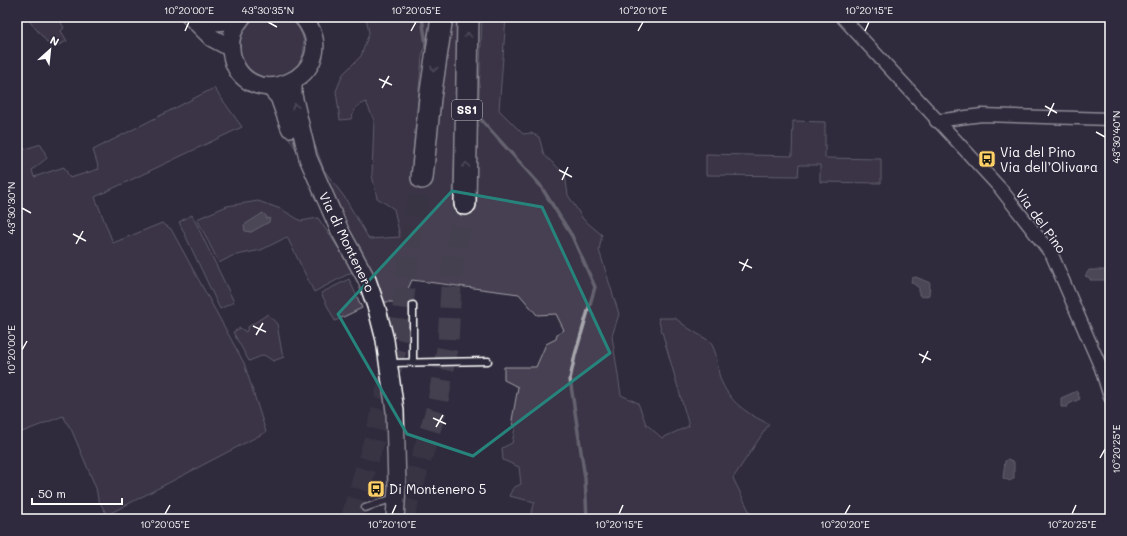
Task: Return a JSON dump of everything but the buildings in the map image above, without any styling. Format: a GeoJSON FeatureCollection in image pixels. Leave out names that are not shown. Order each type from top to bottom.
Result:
{"type":"FeatureCollection","features":[{"type":"Feature","properties":{"kind":"highway"},"geometry":{"type":"LineString","coordinates":[[422,178],[431,90],[442,17]]}},
{"type":"Feature","properties":{"kind":"highway","name":"SS1"},"geometry":{"type":"LineString","coordinates":[[465,204],[468,17]]}},
{"type":"Feature","properties":{"kind":"street"},"geometry":{"type":"LineString","coordinates":[[192,17],[215,22],[241,18]]}},
{"type":"Feature","properties":{"kind":"street"},"geometry":{"type":"LineString","coordinates":[[192,17],[212,38],[231,48]]}},
{"type":"Feature","properties":{"kind":"street"},"geometry":{"type":"LineString","coordinates":[[303,17],[310,26],[314,37]]}},
{"type":"Feature","properties":{"kind":"street"},"geometry":{"type":"LineString","coordinates":[[241,18],[231,38],[231,48],[236,64],[243,75],[254,82],[270,87],[278,87],[294,82],[309,67],[313,58],[314,37],[319,17]]}},
{"type":"Feature","properties":{"kind":"street","name":"Via del Pino"},"geometry":{"type":"LineString","coordinates":[[842,17],[936,121],[1000,188],[1052,255],[1101,368],[1110,397]]}},
{"type":"Feature","properties":{"kind":"street","name":"Via di Montenero"},"geometry":{"type":"LineString","coordinates":[[294,82],[293,95],[308,158],[340,231],[367,280],[377,309],[389,363],[395,411],[395,519]]}},
{"type":"Feature","properties":{"kind":"street","name":"Via di Montenero"},"geometry":{"type":"LineString","coordinates":[[270,87],[279,97],[296,143],[308,158]]}},
{"type":"Feature","properties":{"kind":"street"},"geometry":{"type":"LineString","coordinates":[[936,121],[982,114],[1110,119]]}},
{"type":"Feature","properties":{"kind":"lane"},"geometry":{"type":"LineString","coordinates":[[413,306],[413,363]]}},
{"type":"Feature","properties":{"kind":"lane"},"geometry":{"type":"LineString","coordinates":[[389,363],[488,361]]}},
{"type":"Feature","properties":{"kind":"lane"},"geometry":{"type":"LineString","coordinates":[[365,508],[396,498]]}},
{"type":"Feature","properties":{"kind":"highlighted area"},"geometry":{"type":"Polygon","coordinates":[[[452,191],[542,207],[610,353],[473,456],[407,434],[338,314],[452,191]]]}},
{"type":"Feature","properties":{"kind":"shaded area"},"geometry":{"type":"Polygon","coordinates":[[[272,14],[284,16],[295,23],[302,34],[304,46],[302,58],[295,69],[284,76],[272,78],[260,76],[249,69],[242,58],[240,46],[242,34],[249,23],[260,16],[272,14]]]}},
{"type":"Feature","properties":{"kind":"shaded area"},"geometry":{"type":"Polygon","coordinates":[[[35,17],[58,17],[64,28],[61,31],[67,41],[52,48],[30,22],[35,17]]]}},
{"type":"Feature","properties":{"kind":"shaded area"},"geometry":{"type":"Polygon","coordinates":[[[366,17],[432,17],[422,57],[412,162],[414,173],[433,173],[450,17],[460,17],[453,191],[456,203],[475,196],[482,17],[506,17],[499,110],[523,134],[531,133],[539,137],[544,155],[565,174],[568,195],[583,219],[602,235],[599,250],[619,314],[612,336],[621,395],[638,403],[646,424],[662,438],[689,426],[658,318],[675,318],[711,342],[716,355],[720,378],[728,394],[739,406],[753,416],[769,424],[733,478],[753,519],[529,519],[535,502],[509,496],[513,488],[521,484],[519,467],[503,460],[502,448],[512,443],[515,428],[512,420],[518,387],[504,380],[504,367],[536,367],[546,344],[556,339],[557,335],[564,330],[556,314],[537,315],[519,294],[412,280],[402,302],[383,302],[379,288],[361,248],[339,220],[280,123],[295,108],[310,131],[324,170],[345,198],[369,239],[400,237],[394,209],[377,198],[372,175],[374,120],[366,102],[356,107],[351,119],[340,120],[336,91],[343,74],[361,56],[369,33],[366,17]]]}},
{"type":"Feature","properties":{"kind":"shaded area"},"geometry":{"type":"Polygon","coordinates":[[[214,88],[242,127],[95,197],[113,243],[162,223],[171,229],[244,363],[266,432],[107,515],[98,499],[96,488],[72,431],[63,416],[17,434],[17,149],[19,151],[41,144],[47,158],[32,170],[34,177],[64,167],[70,178],[99,169],[93,150],[214,88]]]}},
{"type":"Feature","properties":{"kind":"shaded area"},"geometry":{"type":"Polygon","coordinates":[[[793,121],[825,122],[825,158],[881,159],[881,183],[820,182],[820,165],[799,165],[798,176],[706,175],[706,154],[792,156],[793,121]]]}},
{"type":"Feature","properties":{"kind":"shaded area"},"geometry":{"type":"Polygon","coordinates":[[[258,201],[281,209],[301,221],[318,218],[354,271],[314,292],[287,237],[261,250],[232,256],[219,263],[197,219],[227,206],[258,201]],[[263,213],[244,228],[246,231],[251,232],[269,222],[263,213]]]}},
{"type":"Feature","properties":{"kind":"shaded area"},"geometry":{"type":"Polygon","coordinates":[[[263,213],[267,217],[266,219],[270,218],[269,222],[251,232],[245,231],[244,225],[263,213]]]}},
{"type":"Feature","properties":{"kind":"shaded area"},"geometry":{"type":"Polygon","coordinates":[[[192,215],[234,302],[220,309],[179,222],[192,215]]]}},
{"type":"Feature","properties":{"kind":"shaded area"},"geometry":{"type":"Polygon","coordinates":[[[1089,270],[1110,270],[1110,280],[1090,280],[1090,278],[1085,276],[1089,270]]]}},
{"type":"Feature","properties":{"kind":"shaded area"},"geometry":{"type":"Polygon","coordinates":[[[916,277],[930,283],[929,295],[922,297],[919,295],[919,288],[911,282],[912,278],[916,277]]]}},
{"type":"Feature","properties":{"kind":"shaded area"},"geometry":{"type":"Polygon","coordinates":[[[349,279],[362,308],[335,321],[321,293],[349,279]]]}},
{"type":"Feature","properties":{"kind":"shaded area"},"geometry":{"type":"Polygon","coordinates":[[[268,314],[277,324],[284,357],[273,361],[264,355],[249,361],[233,332],[240,328],[246,332],[248,327],[268,314]]]}},
{"type":"Feature","properties":{"kind":"shaded area"},"geometry":{"type":"Polygon","coordinates":[[[1077,391],[1080,399],[1069,404],[1067,407],[1061,407],[1061,398],[1077,391]]]}},
{"type":"Feature","properties":{"kind":"shaded area"},"geometry":{"type":"Polygon","coordinates":[[[1008,459],[1014,462],[1014,478],[1010,481],[1003,478],[1005,461],[1008,459]]]}},
{"type":"Feature","properties":{"kind":"waterway"},"geometry":{"type":"LineString","coordinates":[[422,17],[427,52]]}},
{"type":"Feature","properties":{"kind":"waterway"},"geometry":{"type":"LineString","coordinates":[[476,114],[540,185],[572,236],[595,287],[575,355],[570,379],[585,478],[587,519]]}},
{"type":"Feature","properties":{"kind":"tunnel"},"geometry":{"type":"LineString","coordinates":[[351,519],[380,420],[400,331],[410,245],[422,178]]}},
{"type":"Feature","properties":{"kind":"tunnel"},"geometry":{"type":"LineString","coordinates":[[403,519],[437,407],[448,343],[452,267],[465,204]]}},
{"type":"Feature","properties":{"kind":"place","name":"Via del Pino Via dell’Olivara"},"geometry":{"type":"Point","coordinates":[987,159]}},
{"type":"Feature","properties":{"kind":"place","name":"Di Montenero 5"},"geometry":{"type":"Point","coordinates":[376,489]}}]}
